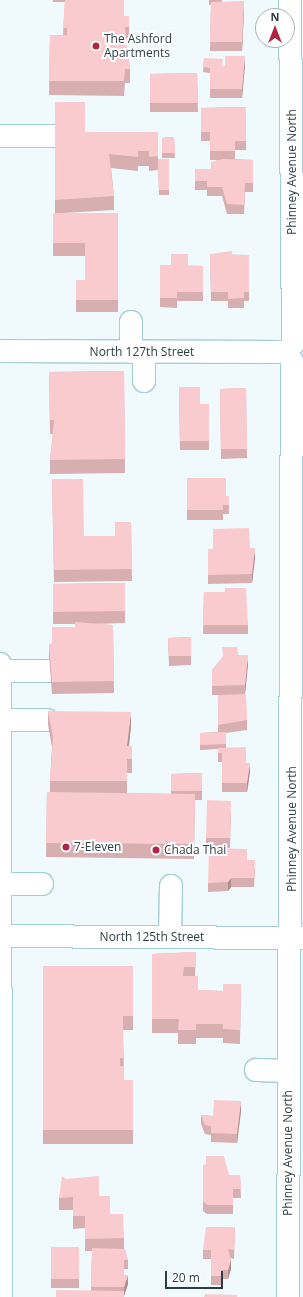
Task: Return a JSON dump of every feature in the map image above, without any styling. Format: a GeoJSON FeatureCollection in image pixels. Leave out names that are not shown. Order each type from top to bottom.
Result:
{"type":"FeatureCollection","features":[{"type":"Feature","properties":{"kind":"street","name":"Phinney Avenue North"},"geometry":{"type":"LineString","coordinates":[[288,1297],[288,1071],[297,938],[295,353],[290,0]]}},
{"type":"Feature","properties":{"kind":"street"},"geometry":{"type":"LineString","coordinates":[[0,136],[57,136]]}},
{"type":"Feature","properties":{"kind":"street"},"geometry":{"type":"LineString","coordinates":[[131,322],[144,381]]}},
{"type":"Feature","properties":{"kind":"street","name":"North 127th Street"},"geometry":{"type":"LineString","coordinates":[[0,351],[295,353]]}},
{"type":"Feature","properties":{"kind":"street"},"geometry":{"type":"LineString","coordinates":[[0,664],[1,1297]]}},
{"type":"Feature","properties":{"kind":"street"},"geometry":{"type":"LineString","coordinates":[[0,671],[49,670]]}},
{"type":"Feature","properties":{"kind":"street"},"geometry":{"type":"LineString","coordinates":[[0,720],[47,720]]}},
{"type":"Feature","properties":{"kind":"street"},"geometry":{"type":"LineString","coordinates":[[1,884],[42,884]]}},
{"type":"Feature","properties":{"kind":"street"},"geometry":{"type":"LineString","coordinates":[[170,937],[171,886]]}},
{"type":"Feature","properties":{"kind":"street","name":"North 125th Street"},"geometry":{"type":"LineString","coordinates":[[1,936],[297,938]]}},
{"type":"Feature","properties":{"kind":"street"},"geometry":{"type":"LineString","coordinates":[[256,1070],[288,1071]]}},
{"type":"Feature","properties":{"kind":"building","name":"The Ashford Apartments"},"geometry":{"type":"Polygon","coordinates":[[[65,0],[124,0],[124,16],[129,16],[129,27],[125,27],[130,69],[125,69],[124,81],[49,81],[50,35],[67,35],[67,28],[63,28],[65,0]]]}},
{"type":"Feature","properties":{"kind":"building"},"geometry":{"type":"Polygon","coordinates":[[[244,1],[242,42],[210,42],[211,2],[244,1]]]}},
{"type":"Feature","properties":{"kind":"building"},"geometry":{"type":"Polygon","coordinates":[[[225,56],[245,56],[242,89],[210,89],[210,66],[225,66],[225,56]]]}},
{"type":"Feature","properties":{"kind":"building"},"geometry":{"type":"Polygon","coordinates":[[[204,58],[223,59],[222,66],[210,66],[210,68],[203,67],[204,58]]]}},
{"type":"Feature","properties":{"kind":"building"},"geometry":{"type":"Polygon","coordinates":[[[197,73],[198,103],[150,103],[150,74],[197,73]]]}},
{"type":"Feature","properties":{"kind":"building"},"geometry":{"type":"Polygon","coordinates":[[[55,102],[85,102],[85,132],[158,132],[158,156],[149,157],[149,151],[138,151],[138,157],[109,154],[114,196],[55,200],[55,102]]]}},
{"type":"Feature","properties":{"kind":"building"},"geometry":{"type":"Polygon","coordinates":[[[246,107],[246,141],[235,141],[235,151],[210,151],[210,132],[201,132],[201,108],[246,107]]]}},
{"type":"Feature","properties":{"kind":"building"},"geometry":{"type":"Polygon","coordinates":[[[174,137],[175,153],[162,153],[162,138],[174,137]]]}},
{"type":"Feature","properties":{"kind":"building"},"geometry":{"type":"Polygon","coordinates":[[[158,159],[169,159],[169,190],[159,190],[158,159]]]}},
{"type":"Feature","properties":{"kind":"building"},"geometry":{"type":"Polygon","coordinates":[[[223,159],[253,160],[253,183],[245,183],[244,205],[227,204],[222,187],[207,187],[207,181],[195,181],[195,169],[211,169],[211,162],[223,159]]]}},
{"type":"Feature","properties":{"kind":"building"},"geometry":{"type":"Polygon","coordinates":[[[53,213],[118,213],[118,300],[76,300],[76,280],[85,280],[85,243],[53,243],[53,213]]]}},
{"type":"Feature","properties":{"kind":"building"},"geometry":{"type":"Polygon","coordinates":[[[232,251],[232,255],[249,255],[249,292],[244,292],[244,298],[228,299],[228,292],[211,292],[210,254],[232,251]]]}},
{"type":"Feature","properties":{"kind":"building"},"geometry":{"type":"Polygon","coordinates":[[[171,254],[188,254],[188,266],[203,266],[203,292],[177,292],[177,298],[160,298],[160,265],[171,265],[171,254]]]}},
{"type":"Feature","properties":{"kind":"building"},"geometry":{"type":"Polygon","coordinates":[[[124,371],[125,459],[50,460],[54,420],[50,420],[49,372],[124,371]]]}},
{"type":"Feature","properties":{"kind":"building"},"geometry":{"type":"Polygon","coordinates":[[[179,387],[200,387],[200,404],[209,404],[209,441],[180,441],[179,387]]]}},
{"type":"Feature","properties":{"kind":"building"},"geometry":{"type":"Polygon","coordinates":[[[246,388],[247,449],[221,449],[220,389],[246,388]]]}},
{"type":"Feature","properties":{"kind":"building"},"geometry":{"type":"Polygon","coordinates":[[[187,478],[226,478],[226,496],[229,496],[229,505],[223,505],[223,510],[187,510],[187,478]]]}},
{"type":"Feature","properties":{"kind":"building"},"geometry":{"type":"Polygon","coordinates":[[[52,479],[83,479],[84,536],[115,536],[115,522],[131,522],[132,569],[54,570],[52,479]]]}},
{"type":"Feature","properties":{"kind":"building"},"geometry":{"type":"Polygon","coordinates":[[[249,528],[250,548],[255,548],[252,574],[208,575],[208,549],[213,549],[213,529],[249,528]]]}},
{"type":"Feature","properties":{"kind":"building"},"geometry":{"type":"Polygon","coordinates":[[[125,583],[125,611],[53,612],[53,584],[125,583]]]}},
{"type":"Feature","properties":{"kind":"building"},"geometry":{"type":"Polygon","coordinates":[[[225,588],[246,588],[248,625],[203,625],[204,592],[225,592],[225,588]]]}},
{"type":"Feature","properties":{"kind":"building"},"geometry":{"type":"Polygon","coordinates":[[[75,622],[113,625],[114,681],[52,682],[49,644],[52,643],[52,627],[75,627],[75,622]]]}},
{"type":"Feature","properties":{"kind":"building"},"geometry":{"type":"Polygon","coordinates":[[[191,637],[191,656],[169,656],[168,638],[191,637]]]}},
{"type":"Feature","properties":{"kind":"building"},"geometry":{"type":"Polygon","coordinates":[[[222,647],[237,647],[238,655],[248,655],[245,685],[212,686],[212,670],[223,656],[222,647]]]}},
{"type":"Feature","properties":{"kind":"building"},"geometry":{"type":"Polygon","coordinates":[[[246,694],[247,720],[218,725],[218,695],[246,694]]]}},
{"type":"Feature","properties":{"kind":"building"},"geometry":{"type":"Polygon","coordinates":[[[48,711],[131,712],[127,746],[132,746],[132,759],[127,759],[127,781],[50,781],[53,737],[48,711]]]}},
{"type":"Feature","properties":{"kind":"building"},"geometry":{"type":"Polygon","coordinates":[[[226,732],[226,744],[200,745],[200,733],[226,732]]]}},
{"type":"Feature","properties":{"kind":"building"},"geometry":{"type":"Polygon","coordinates":[[[246,747],[246,763],[250,763],[247,783],[222,783],[222,753],[218,753],[218,748],[246,747]]]}},
{"type":"Feature","properties":{"kind":"building"},"geometry":{"type":"Polygon","coordinates":[[[202,773],[202,791],[171,791],[171,774],[202,773]]]}},
{"type":"Feature","properties":{"kind":"building"},"geometry":{"type":"Polygon","coordinates":[[[47,792],[195,794],[194,844],[46,843],[47,792]]]}},
{"type":"Feature","properties":{"kind":"building"},"geometry":{"type":"Polygon","coordinates":[[[207,800],[231,801],[230,838],[206,838],[207,800]]]}},
{"type":"Feature","properties":{"kind":"building"},"geometry":{"type":"Polygon","coordinates":[[[209,848],[247,849],[247,860],[255,860],[254,878],[231,878],[228,882],[208,883],[209,848]]]}},
{"type":"Feature","properties":{"kind":"building"},"geometry":{"type":"Polygon","coordinates":[[[196,952],[195,967],[184,967],[183,976],[198,976],[198,990],[223,991],[223,984],[241,984],[240,1030],[223,1029],[223,1024],[196,1024],[196,1030],[178,1030],[179,1019],[152,1019],[152,954],[196,952]]]}},
{"type":"Feature","properties":{"kind":"building"},"geometry":{"type":"Polygon","coordinates":[[[43,966],[133,966],[133,1016],[123,1016],[123,1058],[120,1058],[120,1066],[124,1066],[124,1080],[133,1080],[133,1130],[43,1130],[43,966]]]}},
{"type":"Feature","properties":{"kind":"building"},"geometry":{"type":"Polygon","coordinates":[[[214,1100],[241,1101],[237,1134],[211,1133],[211,1126],[205,1125],[201,1115],[213,1116],[214,1100]]]}},
{"type":"Feature","properties":{"kind":"building"},"geometry":{"type":"Polygon","coordinates":[[[206,1156],[224,1156],[229,1175],[240,1175],[241,1189],[233,1189],[233,1205],[207,1205],[203,1201],[203,1165],[206,1164],[206,1156]]]}},
{"type":"Feature","properties":{"kind":"building"},"geometry":{"type":"Polygon","coordinates":[[[62,1176],[66,1179],[99,1176],[99,1196],[110,1196],[110,1214],[123,1214],[124,1238],[85,1239],[85,1216],[73,1216],[73,1197],[59,1198],[62,1176]]]}},
{"type":"Feature","properties":{"kind":"building"},"geometry":{"type":"Polygon","coordinates":[[[206,1227],[235,1227],[234,1250],[228,1249],[231,1260],[228,1270],[221,1270],[221,1276],[211,1276],[211,1250],[203,1250],[206,1227]]]}},
{"type":"Feature","properties":{"kind":"building"},"geometry":{"type":"Polygon","coordinates":[[[51,1247],[79,1247],[79,1279],[51,1279],[51,1247]]]}},
{"type":"Feature","properties":{"kind":"building"},"geometry":{"type":"Polygon","coordinates":[[[92,1248],[125,1249],[128,1260],[124,1260],[124,1275],[128,1275],[124,1287],[91,1287],[92,1248]]]}},
{"type":"Feature","properties":{"kind":"building"},"geometry":{"type":"Polygon","coordinates":[[[56,1290],[124,1291],[124,1297],[56,1297],[56,1290]]]}},
{"type":"Feature","properties":{"kind":"building"},"geometry":{"type":"Polygon","coordinates":[[[205,1294],[237,1295],[237,1297],[204,1297],[205,1294]]]}},
{"type":"Feature","properties":{"kind":"place","name":"The Ashford Apartments"},"geometry":{"type":"Point","coordinates":[96,46]}},
{"type":"Feature","properties":{"kind":"place","name":"7-Eleven"},"geometry":{"type":"Point","coordinates":[66,847]}},
{"type":"Feature","properties":{"kind":"place","name":"Chada Thai"},"geometry":{"type":"Point","coordinates":[156,850]}}]}
